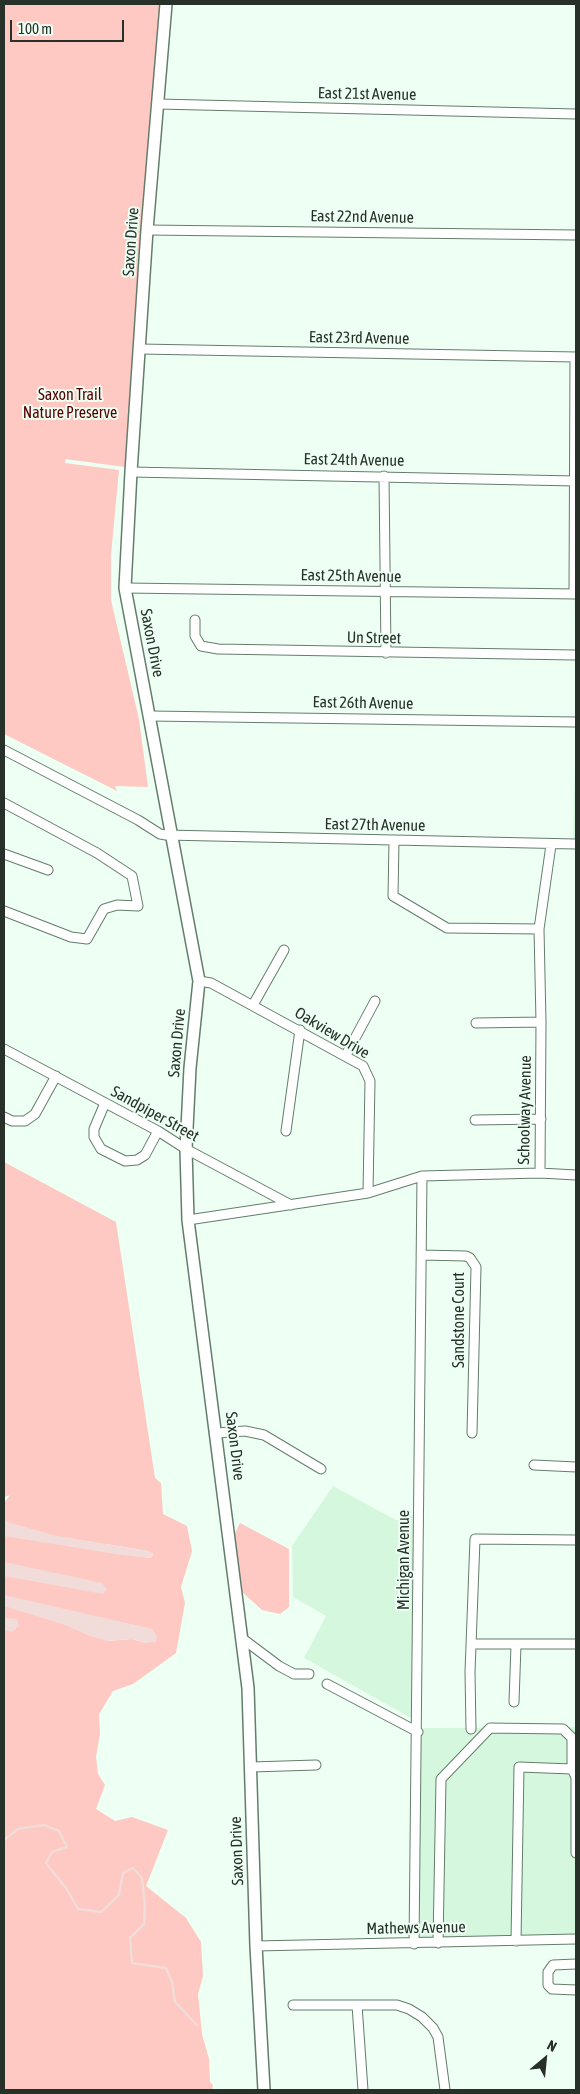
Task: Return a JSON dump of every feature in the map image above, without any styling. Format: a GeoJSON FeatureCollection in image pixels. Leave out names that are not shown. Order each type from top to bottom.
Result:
{"type":"FeatureCollection","features":[{"type":"Feature","properties":{"kind":"street","name":"Saxon Drive"},"geometry":{"type":"LineString","coordinates":[[166,4],[131,472],[125,588],[199,981],[190,1068],[186,1149],[188,1220],[217,1433],[248,1688],[256,1946],[264,2090]]}},
{"type":"Feature","properties":{"kind":"street","name":"East 21st Avenue"},"geometry":{"type":"LineString","coordinates":[[158,104],[576,114]]}},
{"type":"Feature","properties":{"kind":"street","name":"East 22nd Avenue"},"geometry":{"type":"LineString","coordinates":[[148,230],[576,235]]}},
{"type":"Feature","properties":{"kind":"street","name":"East 23rd Avenue"},"geometry":{"type":"LineString","coordinates":[[140,349],[575,357]]}},
{"type":"Feature","properties":{"kind":"street"},"geometry":{"type":"LineString","coordinates":[[575,357],[575,594]]}},
{"type":"Feature","properties":{"kind":"street","name":"East 24th Avenue"},"geometry":{"type":"LineString","coordinates":[[131,472],[574,481]]}},
{"type":"Feature","properties":{"kind":"street"},"geometry":{"type":"LineString","coordinates":[[384,476],[386,653]]}},
{"type":"Feature","properties":{"kind":"street","name":"East 25th Avenue"},"geometry":{"type":"LineString","coordinates":[[125,588],[575,594]]}},
{"type":"Feature","properties":{"kind":"street","name":"Un Street"},"geometry":{"type":"LineString","coordinates":[[195,620],[196,636],[201,646],[218,649],[574,655]]}},
{"type":"Feature","properties":{"kind":"street","name":"East 26th Avenue"},"geometry":{"type":"LineString","coordinates":[[150,716],[576,722]]}},
{"type":"Feature","properties":{"kind":"street","name":"East 27th Avenue"},"geometry":{"type":"LineString","coordinates":[[4,750],[138,820],[160,834],[173,836],[576,844]]}},
{"type":"Feature","properties":{"kind":"street"},"geometry":{"type":"LineString","coordinates":[[4,804],[97,853],[132,876],[138,906],[117,905],[104,909],[86,939],[71,937],[4,911]]}},
{"type":"Feature","properties":{"kind":"street"},"geometry":{"type":"LineString","coordinates":[[394,841],[393,896],[447,928],[539,929]]}},
{"type":"Feature","properties":{"kind":"street","name":"Schoolway Avenue"},"geometry":{"type":"LineString","coordinates":[[188,1220],[368,1193],[422,1176],[540,1173],[541,1022],[539,929],[552,845]]}},
{"type":"Feature","properties":{"kind":"street"},"geometry":{"type":"LineString","coordinates":[[4,854],[48,870]]}},
{"type":"Feature","properties":{"kind":"street"},"geometry":{"type":"LineString","coordinates":[[253,1005],[284,950]]}},
{"type":"Feature","properties":{"kind":"street","name":"Oakview Drive"},"geometry":{"type":"LineString","coordinates":[[199,981],[211,983],[364,1066],[370,1081],[368,1193]]}},
{"type":"Feature","properties":{"kind":"street"},"geometry":{"type":"LineString","coordinates":[[346,1055],[375,1001]]}},
{"type":"Feature","properties":{"kind":"street"},"geometry":{"type":"LineString","coordinates":[[476,1023],[541,1022]]}},
{"type":"Feature","properties":{"kind":"street"},"geometry":{"type":"LineString","coordinates":[[286,1131],[300,1030]]}},
{"type":"Feature","properties":{"kind":"street","name":"Sandpiper Street"},"geometry":{"type":"LineString","coordinates":[[4,1049],[158,1131],[186,1149],[291,1205]]}},
{"type":"Feature","properties":{"kind":"street"},"geometry":{"type":"LineString","coordinates":[[4,1117],[12,1121],[25,1121],[35,1114],[56,1076]]}},
{"type":"Feature","properties":{"kind":"street"},"geometry":{"type":"LineString","coordinates":[[105,1103],[94,1129],[94,1137],[101,1149],[125,1161],[138,1160],[145,1155],[158,1131]]}},
{"type":"Feature","properties":{"kind":"street"},"geometry":{"type":"LineString","coordinates":[[475,1120],[540,1119]]}},
{"type":"Feature","properties":{"kind":"street"},"geometry":{"type":"LineString","coordinates":[[540,1173],[576,1175]]}},
{"type":"Feature","properties":{"kind":"street","name":"Michigan Avenue"},"geometry":{"type":"LineString","coordinates":[[414,1944],[418,1732],[422,1176]]}},
{"type":"Feature","properties":{"kind":"street","name":"Sandstone Court"},"geometry":{"type":"LineString","coordinates":[[421,1255],[466,1256],[470,1258],[476,1267],[472,1433]]}},
{"type":"Feature","properties":{"kind":"street"},"geometry":{"type":"LineString","coordinates":[[217,1433],[245,1431],[264,1435],[321,1469]]}},
{"type":"Feature","properties":{"kind":"street"},"geometry":{"type":"LineString","coordinates":[[534,1466],[576,1467]]}},
{"type":"Feature","properties":{"kind":"street"},"geometry":{"type":"LineString","coordinates":[[472,1729],[471,1644],[475,1539],[576,1540]]}},
{"type":"Feature","properties":{"kind":"street"},"geometry":{"type":"LineString","coordinates":[[243,1639],[279,1666],[294,1674],[309,1674]]}},
{"type":"Feature","properties":{"kind":"street"},"geometry":{"type":"LineString","coordinates":[[471,1644],[576,1644]]}},
{"type":"Feature","properties":{"kind":"street"},"geometry":{"type":"LineString","coordinates":[[514,1702],[516,1645]]}},
{"type":"Feature","properties":{"kind":"street"},"geometry":{"type":"LineString","coordinates":[[327,1684],[418,1732]]}},
{"type":"Feature","properties":{"kind":"street"},"geometry":{"type":"LineString","coordinates":[[438,1943],[441,1779],[490,1728],[563,1729],[572,1738],[576,1789],[576,1853]]}},
{"type":"Feature","properties":{"kind":"street"},"geometry":{"type":"LineString","coordinates":[[251,1767],[316,1765]]}},
{"type":"Feature","properties":{"kind":"street"},"geometry":{"type":"LineString","coordinates":[[516,1941],[519,1767],[575,1774]]}},
{"type":"Feature","properties":{"kind":"street","name":"Mathews Avenue"},"geometry":{"type":"LineString","coordinates":[[256,1946],[576,1939]]}},
{"type":"Feature","properties":{"kind":"street"},"geometry":{"type":"LineString","coordinates":[[576,1964],[553,1965],[548,1972],[548,1985],[552,1989],[576,1990]]}},
{"type":"Feature","properties":{"kind":"street"},"geometry":{"type":"LineString","coordinates":[[293,2005],[396,2005],[409,2009],[422,2017],[433,2028],[438,2037],[445,2090]]}},
{"type":"Feature","properties":{"kind":"street"},"geometry":{"type":"LineString","coordinates":[[357,2005],[363,2090]]}},
{"type":"Feature","properties":{"kind":"shaded area"},"geometry":{"type":"Polygon","coordinates":[[[576,357],[576,722],[573,481],[576,357]]]}},
{"type":"Feature","properties":{"kind":"shaded area"},"geometry":{"type":"Polygon","coordinates":[[[576,722],[576,844],[573,845],[576,722]]]}},
{"type":"Feature","properties":{"kind":"shaded area"},"geometry":{"type":"Polygon","coordinates":[[[333,1486],[396,1520],[419,1513],[418,1722],[304,1658],[326,1616],[293,1597],[292,1546],[333,1486]]]}},
{"type":"Feature","properties":{"kind":"shaded area"},"geometry":{"type":"Polygon","coordinates":[[[4,1521],[53,1535],[148,1551],[153,1554],[151,1558],[122,1555],[4,1536],[4,1521]]]}},
{"type":"Feature","properties":{"kind":"shaded area"},"geometry":{"type":"Polygon","coordinates":[[[4,1562],[102,1583],[107,1589],[103,1594],[4,1576],[4,1562]]]}},
{"type":"Feature","properties":{"kind":"shaded area"},"geometry":{"type":"Polygon","coordinates":[[[4,1595],[152,1629],[157,1636],[156,1642],[146,1643],[132,1639],[107,1641],[90,1636],[65,1625],[4,1606],[4,1595]]]}},
{"type":"Feature","properties":{"kind":"shaded area"},"geometry":{"type":"Polygon","coordinates":[[[4,1618],[17,1619],[19,1626],[12,1632],[4,1630],[4,1618]]]}},
{"type":"Feature","properties":{"kind":"shaded area"},"geometry":{"type":"Polygon","coordinates":[[[576,1727],[576,1939],[414,1944],[418,1732],[425,1728],[576,1727]]]}},
{"type":"Feature","properties":{"kind":"green space","name":"Saxon Trail Nature Preserve"},"geometry":{"type":"Polygon","coordinates":[[[4,4],[166,4],[133,358],[125,467],[65,459],[65,463],[119,470],[111,555],[111,600],[139,719],[148,787],[115,786],[117,791],[4,734],[4,4]]]}},
{"type":"Feature","properties":{"kind":"green space"},"geometry":{"type":"Polygon","coordinates":[[[4,1162],[116,1222],[155,1478],[161,1483],[163,1514],[187,1526],[192,1551],[181,1587],[185,1603],[176,1653],[133,1684],[113,1691],[99,1714],[100,1733],[96,1757],[98,1774],[105,1785],[96,1809],[115,1821],[132,1817],[168,1830],[146,1886],[186,1918],[201,1942],[203,1976],[198,1994],[202,2034],[209,2059],[212,2090],[4,2090],[4,1503],[10,1495],[4,1497],[4,1162]],[[106,1544],[105,1552],[151,1558],[153,1554],[148,1551],[106,1544]],[[97,1617],[107,1641],[132,1639],[146,1643],[151,1629],[97,1617]]]}},
{"type":"Feature","properties":{"kind":"green space"},"geometry":{"type":"Polygon","coordinates":[[[240,1523],[289,1549],[289,1607],[280,1614],[262,1610],[241,1591],[234,1535],[240,1523]]]}},
{"type":"Feature","properties":{"kind":"waterway"},"geometry":{"type":"LineString","coordinates":[[4,1840],[18,1829],[44,1825],[59,1831],[67,1847],[52,1852],[46,1863],[66,1888],[78,1909],[101,1912],[119,1895],[123,1873],[133,1868],[142,1878],[145,1906],[144,1924],[130,1938],[132,1963],[166,1968],[172,1982],[175,2002],[197,2025]]}}]}
